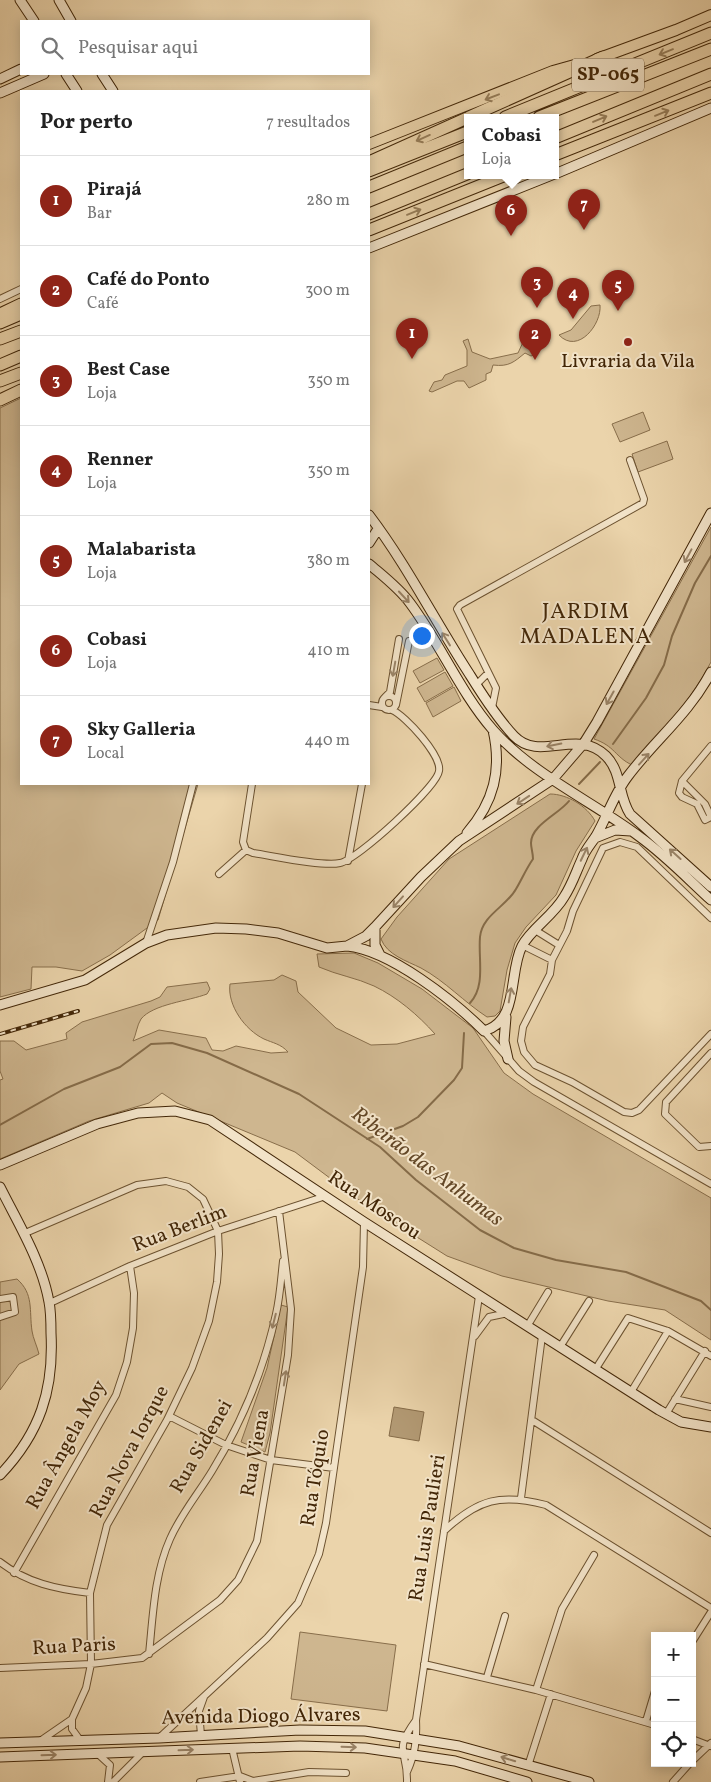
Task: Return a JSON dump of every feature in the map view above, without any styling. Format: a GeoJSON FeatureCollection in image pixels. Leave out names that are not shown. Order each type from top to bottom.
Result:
{"type":"FeatureCollection","features":[{"type":"Feature","properties":{"kind":"highway","name":"SP-065"},"geometry":{"type":"LineString","coordinates":[[512,114],[711,33]]}},
{"type":"Feature","properties":{"kind":"highway","name":"SP-065"},"geometry":{"type":"LineString","coordinates":[[547,114],[711,49]]}},
{"type":"Feature","properties":{"kind":"highway"},"geometry":{"type":"LineString","coordinates":[[477,114],[603,57]]}},
{"type":"Feature","properties":{"kind":"highway","name":"SP-065"},"geometry":{"type":"LineString","coordinates":[[559,136],[711,74]]}},
{"type":"Feature","properties":{"kind":"highway","name":"SP-065"},"geometry":{"type":"LineString","coordinates":[[559,153],[711,93]]}},
{"type":"Feature","properties":{"kind":"highway"},"geometry":{"type":"LineString","coordinates":[[370,162],[464,120]]}},
{"type":"Feature","properties":{"kind":"highway"},"geometry":{"type":"LineString","coordinates":[[370,171],[464,133]]}},
{"type":"Feature","properties":{"kind":"highway"},"geometry":{"type":"LineString","coordinates":[[370,187],[464,148]]}},
{"type":"Feature","properties":{"kind":"highway"},"geometry":{"type":"LineString","coordinates":[[370,214],[464,175]]}},
{"type":"Feature","properties":{"kind":"highway"},"geometry":{"type":"LineString","coordinates":[[370,230],[496,179]]}},
{"type":"Feature","properties":{"kind":"highway"},"geometry":{"type":"LineString","coordinates":[[0,314],[20,304]]}},
{"type":"Feature","properties":{"kind":"highway"},"geometry":{"type":"LineString","coordinates":[[0,323],[20,314]]}},
{"type":"Feature","properties":{"kind":"highway"},"geometry":{"type":"LineString","coordinates":[[0,339],[20,331]]}},
{"type":"Feature","properties":{"kind":"highway"},"geometry":{"type":"LineString","coordinates":[[0,365],[20,356]]}},
{"type":"Feature","properties":{"kind":"highway"},"geometry":{"type":"LineString","coordinates":[[0,381],[20,373]]}},
{"type":"Feature","properties":{"kind":"highway"},"geometry":{"type":"LineString","coordinates":[[0,400],[20,390]]}},
{"type":"Feature","properties":{"kind":"main road"},"geometry":{"type":"LineString","coordinates":[[370,144],[553,71],[603,57],[711,15]]}},
{"type":"Feature","properties":{"kind":"street"},"geometry":{"type":"LineString","coordinates":[[20,0],[33,20]]}},
{"type":"Feature","properties":{"kind":"street"},"geometry":{"type":"LineString","coordinates":[[59,0],[70,20]]}},
{"type":"Feature","properties":{"kind":"street"},"geometry":{"type":"LineString","coordinates":[[0,79],[20,69]]}},
{"type":"Feature","properties":{"kind":"street"},"geometry":{"type":"LineString","coordinates":[[0,93],[42,75]]}},
{"type":"Feature","properties":{"kind":"street"},"geometry":{"type":"LineString","coordinates":[[103,75],[112,90]]}},
{"type":"Feature","properties":{"kind":"street"},"geometry":{"type":"LineString","coordinates":[[68,77],[76,90]]}},
{"type":"Feature","properties":{"kind":"street"},"geometry":{"type":"LineString","coordinates":[[559,171],[711,108]]}},
{"type":"Feature","properties":{"kind":"street"},"geometry":{"type":"LineString","coordinates":[[370,248],[540,179]]}},
{"type":"Feature","properties":{"kind":"street"},"geometry":{"type":"LineString","coordinates":[[0,299],[20,289]]}},
{"type":"Feature","properties":{"kind":"street"},"geometry":{"type":"LineString","coordinates":[[492,708],[496,688],[457,609],[460,605],[643,502],[644,498],[630,460]]}},
{"type":"Feature","properties":{"kind":"street"},"geometry":{"type":"LineString","coordinates":[[459,841],[553,779],[584,744],[711,513]]}},
{"type":"Feature","properties":{"kind":"street"},"geometry":{"type":"LineString","coordinates":[[370,517],[476,684],[516,738],[524,744],[545,747],[569,742],[584,744],[607,756],[614,766],[624,805],[630,814],[711,887]]}},
{"type":"Feature","properties":{"kind":"street"},"geometry":{"type":"LineString","coordinates":[[370,542],[378,529]]}},
{"type":"Feature","properties":{"kind":"street"},"geometry":{"type":"LineString","coordinates":[[370,565],[410,602],[493,729],[512,748],[553,779],[633,831],[711,900]]}},
{"type":"Feature","properties":{"kind":"street"},"geometry":{"type":"LineString","coordinates":[[382,707],[382,701],[390,692],[399,639]]}},
{"type":"Feature","properties":{"kind":"street"},"geometry":{"type":"LineString","coordinates":[[394,708],[409,641]]}},
{"type":"Feature","properties":{"kind":"street"},"geometry":{"type":"LineString","coordinates":[[508,1059],[504,1041],[506,1016],[514,970],[522,945],[550,917],[564,897],[585,853],[628,776],[693,701],[711,672]]}},
{"type":"Feature","properties":{"kind":"street"},"geometry":{"type":"LineString","coordinates":[[476,684],[488,673]]}},
{"type":"Feature","properties":{"kind":"street"},"geometry":{"type":"LineString","coordinates":[[252,785],[243,842],[246,850],[253,853],[332,864],[348,861],[362,851],[430,789],[439,774],[440,766],[434,753],[394,708],[393,697],[385,697]]}},
{"type":"Feature","properties":{"kind":"street"},"geometry":{"type":"LineString","coordinates":[[370,706],[382,707],[387,710],[394,708]]}},
{"type":"Feature","properties":{"kind":"street"},"geometry":{"type":"LineString","coordinates":[[348,946],[366,936],[480,818],[492,795],[498,758],[493,729]]}},
{"type":"Feature","properties":{"kind":"street"},"geometry":{"type":"LineString","coordinates":[[682,781],[705,804],[711,817],[705,820],[697,804],[682,797],[679,793],[682,781],[711,746]]}},
{"type":"Feature","properties":{"kind":"street"},"geometry":{"type":"LineString","coordinates":[[146,943],[173,862],[193,785]]}},
{"type":"Feature","properties":{"kind":"street"},"geometry":{"type":"LineString","coordinates":[[348,861],[362,785]]}},
{"type":"Feature","properties":{"kind":"street"},"geometry":{"type":"LineString","coordinates":[[595,838],[615,830],[633,831]]}},
{"type":"Feature","properties":{"kind":"street"},"geometry":{"type":"LineString","coordinates":[[711,918],[636,847],[620,842],[603,848],[596,860],[590,879],[573,911],[567,931],[552,960],[550,974],[523,1027],[521,1042],[524,1052],[535,1065],[572,1082],[624,1112],[632,1113],[639,1110],[711,1034]]}},
{"type":"Feature","properties":{"kind":"street"},"geometry":{"type":"LineString","coordinates":[[219,874],[246,850]]}},
{"type":"Feature","properties":{"kind":"street"},"geometry":{"type":"LineString","coordinates":[[375,927],[375,945],[380,955]]}},
{"type":"Feature","properties":{"kind":"street"},"geometry":{"type":"LineString","coordinates":[[0,1005],[85,980],[146,943],[167,936],[216,928],[278,933],[327,948],[364,947],[380,955],[441,994],[484,1031],[508,1059],[534,1082],[711,1184]]}},
{"type":"Feature","properties":{"kind":"street"},"geometry":{"type":"LineString","coordinates":[[535,930],[559,945]]}},
{"type":"Feature","properties":{"kind":"street"},"geometry":{"type":"LineString","coordinates":[[522,945],[552,960]]}},
{"type":"Feature","properties":{"kind":"street"},"geometry":{"type":"LineString","coordinates":[[484,1031],[500,1024],[506,1016]]}},
{"type":"Feature","properties":{"kind":"street"},"geometry":{"type":"LineString","coordinates":[[711,1053],[666,1102],[664,1108],[665,1114],[699,1147],[711,1146]]}},
{"type":"Feature","properties":{"kind":"street","name":"Rua Moscou"},"geometry":{"type":"LineString","coordinates":[[0,1166],[97,1124],[138,1112],[175,1110],[210,1120],[364,1222],[666,1414],[681,1422],[711,1427]]}},
{"type":"Feature","properties":{"kind":"street"},"geometry":{"type":"LineString","coordinates":[[23,1234],[137,1185],[166,1181],[188,1187],[203,1198],[218,1231]]}},
{"type":"Feature","properties":{"kind":"street"},"geometry":{"type":"LineString","coordinates":[[0,1187],[38,1268],[50,1303],[52,1354],[47,1399],[31,1436],[0,1475]]}},
{"type":"Feature","properties":{"kind":"street","name":"Rua Berlim"},"geometry":{"type":"LineString","coordinates":[[50,1303],[130,1266],[218,1231],[326,1196]]}},
{"type":"Feature","properties":{"kind":"street","name":"Rua Viena"},"geometry":{"type":"LineString","coordinates":[[149,1654],[220,1600],[238,1580],[257,1541],[288,1355],[289,1284],[283,1256],[278,1211]]}},
{"type":"Feature","properties":{"kind":"street","name":"Rua Tóquio"},"geometry":{"type":"LineString","coordinates":[[159,1738],[267,1638],[298,1603],[320,1554],[363,1267],[364,1222]]}},
{"type":"Feature","properties":{"kind":"street","name":"Rua Nova Iorque"},"geometry":{"type":"LineString","coordinates":[[72,1719],[86,1688],[91,1664],[90,1593],[107,1525],[169,1416],[192,1368],[209,1321],[217,1282],[218,1231]]}},
{"type":"Feature","properties":{"kind":"street","name":"Rua Sidenei"},"geometry":{"type":"LineString","coordinates":[[149,1654],[159,1571],[170,1539],[185,1510],[212,1471],[226,1445],[266,1356],[278,1300],[283,1256]]}},
{"type":"Feature","properties":{"kind":"street","name":"Rua Ângela Moy"},"geometry":{"type":"LineString","coordinates":[[14,1574],[116,1395],[127,1362],[133,1328],[134,1293],[130,1266]]}},
{"type":"Feature","properties":{"kind":"street"},"geometry":{"type":"LineString","coordinates":[[280,1285],[289,1284]]}},
{"type":"Feature","properties":{"kind":"street"},"geometry":{"type":"LineString","coordinates":[[528,1325],[548,1292]]}},
{"type":"Feature","properties":{"kind":"street","name":"Rua Luis Paulieri"},"geometry":{"type":"LineString","coordinates":[[407,1772],[415,1754],[417,1738],[416,1720],[479,1296]]}},
{"type":"Feature","properties":{"kind":"street"},"geometry":{"type":"LineString","coordinates":[[0,1299],[13,1297],[15,1312],[0,1317]]}},
{"type":"Feature","properties":{"kind":"street"},"geometry":{"type":"LineString","coordinates":[[278,1300],[290,1300]]}},
{"type":"Feature","properties":{"kind":"street"},"geometry":{"type":"LineString","coordinates":[[560,1347],[589,1302]]}},
{"type":"Feature","properties":{"kind":"street","name":"Rua Luis Paulieri"},"geometry":{"type":"LineString","coordinates":[[472,1341],[480,1326],[489,1317],[508,1313]]}},
{"type":"Feature","properties":{"kind":"street"},"geometry":{"type":"LineString","coordinates":[[595,1370],[628,1318],[668,1331],[708,1354],[666,1414]]}},
{"type":"Feature","properties":{"kind":"street"},"geometry":{"type":"LineString","coordinates":[[631,1392],[668,1331]]}},
{"type":"Feature","properties":{"kind":"street"},"geometry":{"type":"LineString","coordinates":[[522,1498],[542,1336]]}},
{"type":"Feature","properties":{"kind":"street"},"geometry":{"type":"LineString","coordinates":[[675,1399],[711,1407]]}},
{"type":"Feature","properties":{"kind":"street"},"geometry":{"type":"LineString","coordinates":[[169,1416],[226,1445],[271,1460],[334,1468]]}},
{"type":"Feature","properties":{"kind":"street"},"geometry":{"type":"LineString","coordinates":[[532,1420],[711,1533]]}},
{"type":"Feature","properties":{"kind":"street"},"geometry":{"type":"LineString","coordinates":[[444,1531],[461,1515],[485,1503],[505,1498],[522,1498],[546,1505],[563,1514],[711,1610],[696,1635]]}},
{"type":"Feature","properties":{"kind":"street"},"geometry":{"type":"LineString","coordinates":[[536,1690],[562,1609],[594,1555]]}},
{"type":"Feature","properties":{"kind":"street"},"geometry":{"type":"LineString","coordinates":[[0,1562],[14,1574],[44,1586],[90,1593]]}},
{"type":"Feature","properties":{"kind":"street"},"geometry":{"type":"LineString","coordinates":[[486,1678],[505,1616]]}},
{"type":"Feature","properties":{"kind":"street","name":"Rua Paris"},"geometry":{"type":"LineString","coordinates":[[0,1668],[134,1660],[149,1654]]}},
{"type":"Feature","properties":{"kind":"street"},"geometry":{"type":"LineString","coordinates":[[424,1664],[536,1690],[651,1723]]}},
{"type":"Feature","properties":{"kind":"street"},"geometry":{"type":"LineString","coordinates":[[528,1766],[551,1694]]}},
{"type":"Feature","properties":{"kind":"street"},"geometry":{"type":"LineString","coordinates":[[201,1735],[199,1711],[205,1696]]}},
{"type":"Feature","properties":{"kind":"street"},"geometry":{"type":"LineString","coordinates":[[646,1721],[651,1704]]}},
{"type":"Feature","properties":{"kind":"street"},"geometry":{"type":"LineString","coordinates":[[72,1719],[72,1729],[80,1740]]}},
{"type":"Feature","properties":{"kind":"street"},"geometry":{"type":"LineString","coordinates":[[40,1741],[72,1719]]}},
{"type":"Feature","properties":{"kind":"street","name":"Rua Luis Paulieri"},"geometry":{"type":"LineString","coordinates":[[407,1782],[407,1772],[401,1752],[404,1737],[416,1720]]}},
{"type":"Feature","properties":{"kind":"street","name":"Avenida Diogo Álvares"},"geometry":{"type":"LineString","coordinates":[[0,1743],[159,1738],[300,1730],[365,1731],[459,1746],[575,1780],[589,1782]]}},
{"type":"Feature","properties":{"kind":"street"},"geometry":{"type":"LineString","coordinates":[[696,1740],[710,1745],[696,1758]]}},
{"type":"Feature","properties":{"kind":"street","name":"Avenida Diogo Álvares"},"geometry":{"type":"LineString","coordinates":[[0,1758],[300,1746],[365,1748],[415,1754],[455,1762],[527,1782]]}},
{"type":"Feature","properties":{"kind":"street"},"geometry":{"type":"LineString","coordinates":[[232,1748],[240,1779]]}},
{"type":"Feature","properties":{"kind":"street"},"geometry":{"type":"LineString","coordinates":[[114,1782],[140,1752]]}},
{"type":"Feature","properties":{"kind":"street"},"geometry":{"type":"LineString","coordinates":[[98,1754],[110,1765],[108,1782]]}},
{"type":"Feature","properties":{"kind":"street"},"geometry":{"type":"LineString","coordinates":[[675,1781],[687,1767]]}},
{"type":"Feature","properties":{"kind":"street"},"geometry":{"type":"LineString","coordinates":[[200,1782],[240,1779],[254,1782],[309,1772],[346,1772]]}},
{"type":"Feature","properties":{"kind":"shaded area"},"geometry":{"type":"Polygon","coordinates":[[[600,305],[597,321],[587,335],[574,341],[566,340],[559,335],[571,330],[591,306],[600,305]]]}},
{"type":"Feature","properties":{"kind":"shaded area"},"geometry":{"type":"Polygon","coordinates":[[[468,339],[472,352],[490,359],[518,353],[524,340],[533,342],[541,340],[536,354],[531,356],[525,353],[511,363],[493,365],[491,372],[486,374],[486,380],[469,388],[464,381],[457,381],[432,392],[429,391],[434,382],[442,380],[445,375],[467,366],[467,350],[463,341],[468,339]]]}},
{"type":"Feature","properties":{"kind":"shaded area"},"geometry":{"type":"Polygon","coordinates":[[[20,398],[20,785],[198,785],[158,920],[110,955],[82,971],[56,967],[32,967],[31,989],[0,997],[0,408],[20,398]]]}},
{"type":"Feature","properties":{"kind":"shaded area"},"geometry":{"type":"Polygon","coordinates":[[[643,412],[650,430],[620,442],[612,424],[643,412]]]}},
{"type":"Feature","properties":{"kind":"shaded area"},"geometry":{"type":"Polygon","coordinates":[[[667,441],[673,459],[638,472],[632,454],[667,441]]]}},
{"type":"Feature","properties":{"kind":"shaded area"},"geometry":{"type":"Polygon","coordinates":[[[711,527],[711,662],[685,703],[632,765],[622,759],[611,748],[594,739],[711,527]]]}},
{"type":"Feature","properties":{"kind":"shaded area"},"geometry":{"type":"Polygon","coordinates":[[[437,658],[444,670],[420,683],[413,671],[437,658]]]}},
{"type":"Feature","properties":{"kind":"shaded area"},"geometry":{"type":"Polygon","coordinates":[[[445,672],[453,686],[425,702],[417,688],[445,672]]]}},
{"type":"Feature","properties":{"kind":"shaded area"},"geometry":{"type":"Polygon","coordinates":[[[454,687],[461,701],[433,717],[426,703],[454,687]]]}},
{"type":"Feature","properties":{"kind":"shaded area"},"geometry":{"type":"Polygon","coordinates":[[[550,794],[563,796],[576,802],[587,810],[595,821],[576,851],[556,895],[526,927],[515,943],[507,970],[500,1011],[495,1016],[487,1017],[430,973],[393,953],[384,945],[381,939],[397,917],[449,859],[550,794]]]}},
{"type":"Feature","properties":{"kind":"shaded area"},"geometry":{"type":"Polygon","coordinates":[[[354,953],[378,963],[422,989],[473,1028],[504,1073],[533,1094],[711,1198],[711,1340],[665,1310],[608,1301],[502,1276],[447,1256],[366,1205],[295,1152],[177,1103],[162,1093],[149,1103],[89,1121],[0,1159],[0,1080],[3,1079],[0,1071],[0,1041],[14,1041],[26,1050],[67,1039],[66,1033],[82,1022],[151,1001],[160,997],[167,987],[207,982],[210,989],[207,994],[162,1006],[147,1014],[141,1019],[133,1041],[159,1030],[206,1038],[212,1050],[223,1051],[236,1046],[271,1053],[288,1052],[280,1045],[264,1039],[250,1030],[234,1008],[230,992],[230,984],[274,980],[282,975],[296,981],[298,992],[336,1028],[371,1045],[397,1044],[435,1034],[407,1007],[383,990],[319,967],[317,954],[354,953]]]}},
{"type":"Feature","properties":{"kind":"shaded area"},"geometry":{"type":"Polygon","coordinates":[[[17,1279],[26,1290],[30,1303],[32,1331],[39,1354],[19,1364],[0,1390],[0,1282],[17,1279]]]}},
{"type":"Feature","properties":{"kind":"shaded area"},"geometry":{"type":"Polygon","coordinates":[[[281,1305],[288,1307],[270,1433],[265,1452],[241,1442],[267,1368],[281,1305]]]}},
{"type":"Feature","properties":{"kind":"shaded area"},"geometry":{"type":"Polygon","coordinates":[[[394,1407],[424,1412],[419,1441],[389,1436],[394,1407]]]}},
{"type":"Feature","properties":{"kind":"shaded area"},"geometry":{"type":"Polygon","coordinates":[[[300,1632],[396,1645],[387,1711],[291,1699],[300,1632]]]}},
{"type":"Feature","properties":{"kind":"waterway"},"geometry":{"type":"LineString","coordinates":[[613,744],[646,698],[664,665],[672,636],[695,583],[711,556]]}},
{"type":"Feature","properties":{"kind":"waterway"},"geometry":{"type":"LineString","coordinates":[[579,784],[600,762]]}},
{"type":"Feature","properties":{"kind":"waterway"},"geometry":{"type":"LineString","coordinates":[[470,1003],[475,996],[480,980],[480,937],[482,929],[490,917],[512,895],[533,859],[532,837],[540,825],[569,801]]}},
{"type":"Feature","properties":{"kind":"waterway"},"geometry":{"type":"LineString","coordinates":[[367,1139],[403,1126],[418,1117],[454,1080],[462,1068],[464,1033]]}},
{"type":"Feature","properties":{"kind":"waterway","name":"Ribeirão das Anhumas"},"geometry":{"type":"LineString","coordinates":[[0,1125],[64,1089],[120,1067],[151,1044],[172,1043],[207,1053],[299,1094],[380,1147],[416,1180],[480,1230],[514,1248],[556,1260],[626,1272],[701,1301],[711,1310]]}},
{"type":"Feature","properties":{"kind":"railway"},"geometry":{"type":"LineString","coordinates":[[0,1034],[78,1011]]}},
{"type":"Feature","properties":{"kind":"place","name":"Sky Galleria"},"geometry":{"type":"Point","coordinates":[584,230]}},
{"type":"Feature","properties":{"kind":"place","name":"Cobasi"},"geometry":{"type":"Point","coordinates":[511,236]}},
{"type":"Feature","properties":{"kind":"place","name":"Best Case"},"geometry":{"type":"Point","coordinates":[537,308]}},
{"type":"Feature","properties":{"kind":"place","name":"Malabarista"},"geometry":{"type":"Point","coordinates":[618,311]}},
{"type":"Feature","properties":{"kind":"place","name":"Renner"},"geometry":{"type":"Point","coordinates":[573,319]}},
{"type":"Feature","properties":{"kind":"place","name":"Livraria da Vila"},"geometry":{"type":"Point","coordinates":[628,342]}},
{"type":"Feature","properties":{"kind":"place","name":"Pirajá"},"geometry":{"type":"Point","coordinates":[412,359]}},
{"type":"Feature","properties":{"kind":"place","name":"Café do Ponto"},"geometry":{"type":"Point","coordinates":[535,360]}},
{"type":"Feature","properties":{"kind":"district","name":"JARDIM MADALENA"},"geometry":{"type":"Point","coordinates":[586,624]}}]}
